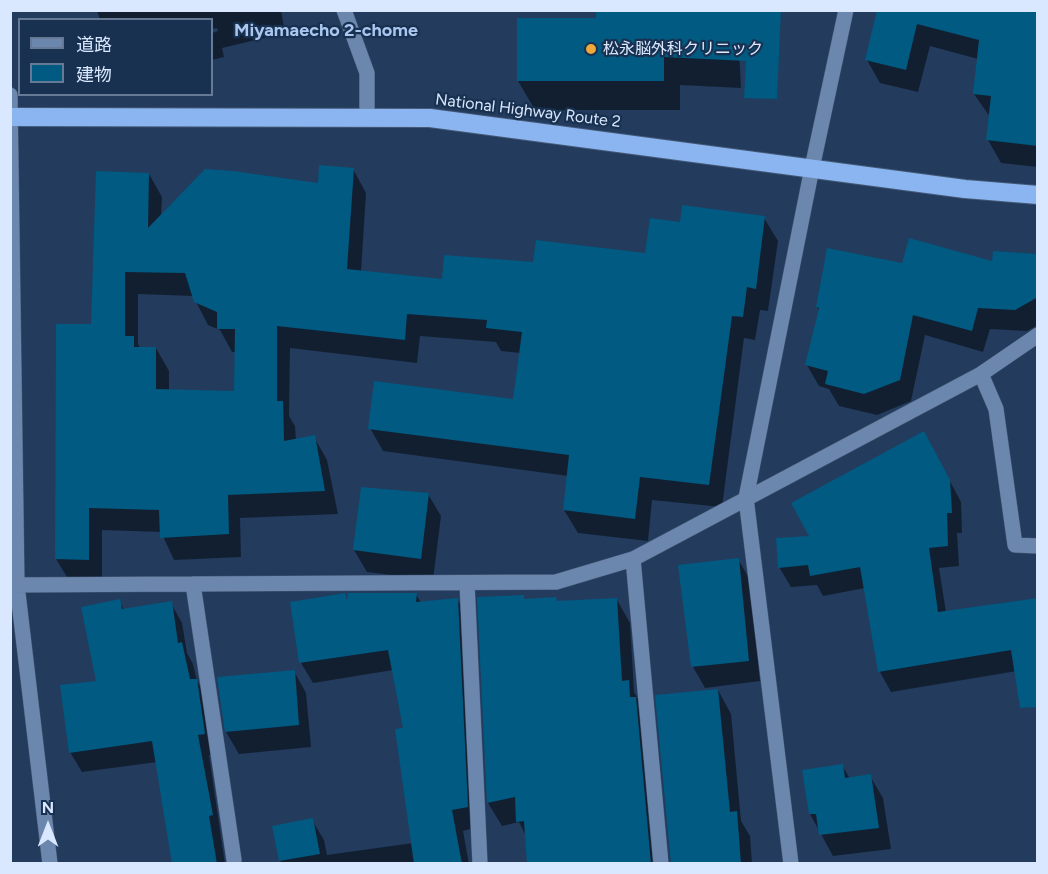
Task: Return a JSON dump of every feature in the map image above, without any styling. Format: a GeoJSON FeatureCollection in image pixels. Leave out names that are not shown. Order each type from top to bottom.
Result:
{"type":"FeatureCollection","features":[{"type":"Feature","properties":{"kind":"highway","name":"National Highway Route 2"},"geometry":{"type":"LineString","coordinates":[[12,117],[430,118],[965,189],[1038,195]]}},
{"type":"Feature","properties":{"kind":"street"},"geometry":{"type":"LineString","coordinates":[[344,10],[367,73],[368,118]]}},
{"type":"Feature","properties":{"kind":"street"},"geometry":{"type":"LineString","coordinates":[[791,864],[746,498],[846,10]]}},
{"type":"Feature","properties":{"kind":"street"},"geometry":{"type":"LineString","coordinates":[[10,95],[12,117],[14,585],[50,864]]}},
{"type":"Feature","properties":{"kind":"street"},"geometry":{"type":"LineString","coordinates":[[14,585],[556,582],[633,559],[981,374],[1038,335]]}},
{"type":"Feature","properties":{"kind":"street"},"geometry":{"type":"LineString","coordinates":[[981,374],[996,409],[1015,545],[1038,546]]}},
{"type":"Feature","properties":{"kind":"street"},"geometry":{"type":"LineString","coordinates":[[633,559],[661,864]]}},
{"type":"Feature","properties":{"kind":"street"},"geometry":{"type":"LineString","coordinates":[[467,583],[480,864]]}},
{"type":"Feature","properties":{"kind":"street"},"geometry":{"type":"LineString","coordinates":[[193,584],[234,860]]}},
{"type":"Feature","properties":{"kind":"building"},"geometry":{"type":"Polygon","coordinates":[[[596,10],[781,10],[777,99],[744,98],[746,61],[664,57],[664,81],[517,81],[517,18],[596,18],[596,10]]]}},
{"type":"Feature","properties":{"kind":"building"},"geometry":{"type":"Polygon","coordinates":[[[877,10],[1038,10],[1038,146],[986,140],[991,96],[973,94],[979,40],[917,24],[906,70],[865,60],[877,10]]]}},
{"type":"Feature","properties":{"kind":"building"},"geometry":{"type":"Polygon","coordinates":[[[319,165],[354,168],[347,269],[442,279],[444,255],[533,262],[536,240],[645,253],[650,218],[680,222],[682,205],[765,216],[756,289],[747,287],[743,317],[732,316],[709,485],[640,477],[635,519],[563,510],[569,455],[368,429],[374,381],[513,399],[522,332],[486,328],[487,320],[407,314],[405,340],[277,326],[277,401],[283,401],[284,441],[315,435],[325,491],[228,495],[229,534],[160,538],[159,510],[89,508],[89,560],[55,559],[56,324],[91,324],[96,171],[149,173],[148,228],[205,169],[318,183],[319,165]],[[125,272],[125,336],[134,336],[134,347],[156,347],[156,389],[234,391],[235,329],[217,329],[217,312],[194,302],[185,273],[125,272]]]}},
{"type":"Feature","properties":{"kind":"building"},"geometry":{"type":"Polygon","coordinates":[[[909,238],[992,261],[993,251],[1038,254],[1038,297],[1015,310],[978,308],[972,331],[913,315],[900,380],[864,394],[825,384],[828,371],[805,365],[819,308],[816,307],[827,248],[902,263],[909,238]]]}},
{"type":"Feature","properties":{"kind":"building"},"geometry":{"type":"Polygon","coordinates":[[[924,431],[950,480],[952,513],[947,513],[948,546],[929,548],[938,612],[1038,598],[1038,707],[1020,708],[1011,650],[878,672],[860,567],[810,576],[808,565],[778,568],[776,538],[809,536],[791,503],[924,431]]]}},
{"type":"Feature","properties":{"kind":"building"},"geometry":{"type":"Polygon","coordinates":[[[361,487],[429,493],[421,559],[353,550],[361,487]]]}},
{"type":"Feature","properties":{"kind":"building"},"geometry":{"type":"Polygon","coordinates":[[[739,558],[749,661],[691,667],[678,565],[739,558]]]}},
{"type":"Feature","properties":{"kind":"building"},"geometry":{"type":"Polygon","coordinates":[[[345,593],[347,600],[348,593],[417,593],[416,602],[458,598],[468,807],[452,810],[462,864],[414,864],[395,729],[403,728],[388,650],[299,663],[290,602],[345,593]]]}},
{"type":"Feature","properties":{"kind":"building"},"geometry":{"type":"Polygon","coordinates":[[[524,595],[524,599],[556,597],[557,601],[617,598],[622,681],[629,680],[630,697],[636,697],[651,864],[527,864],[524,821],[516,822],[515,797],[487,803],[477,597],[524,595]]]}},
{"type":"Feature","properties":{"kind":"building"},"geometry":{"type":"Polygon","coordinates":[[[120,599],[122,609],[172,601],[178,643],[182,642],[190,679],[197,679],[205,734],[198,735],[213,815],[209,816],[217,864],[172,864],[152,741],[69,753],[60,685],[96,681],[81,607],[120,599]]]}},
{"type":"Feature","properties":{"kind":"building"},"geometry":{"type":"Polygon","coordinates":[[[295,670],[299,725],[225,732],[217,677],[295,670]]]}},
{"type":"Feature","properties":{"kind":"building"},"geometry":{"type":"Polygon","coordinates":[[[718,689],[730,812],[737,811],[741,864],[671,864],[655,695],[718,689]]]}},
{"type":"Feature","properties":{"kind":"building"},"geometry":{"type":"Polygon","coordinates":[[[843,764],[845,778],[871,774],[879,828],[819,835],[816,814],[809,814],[802,770],[843,764]]]}},
{"type":"Feature","properties":{"kind":"building"},"geometry":{"type":"Polygon","coordinates":[[[313,818],[320,854],[279,861],[272,826],[313,818]]]}},
{"type":"Feature","properties":{"kind":"place","name":"松永脳外科クリニック"},"geometry":{"type":"Point","coordinates":[591,49]}},
{"type":"Feature","properties":{"kind":"district","name":"Miyamaecho 2-chome"},"geometry":{"type":"Point","coordinates":[326,31]}}]}
